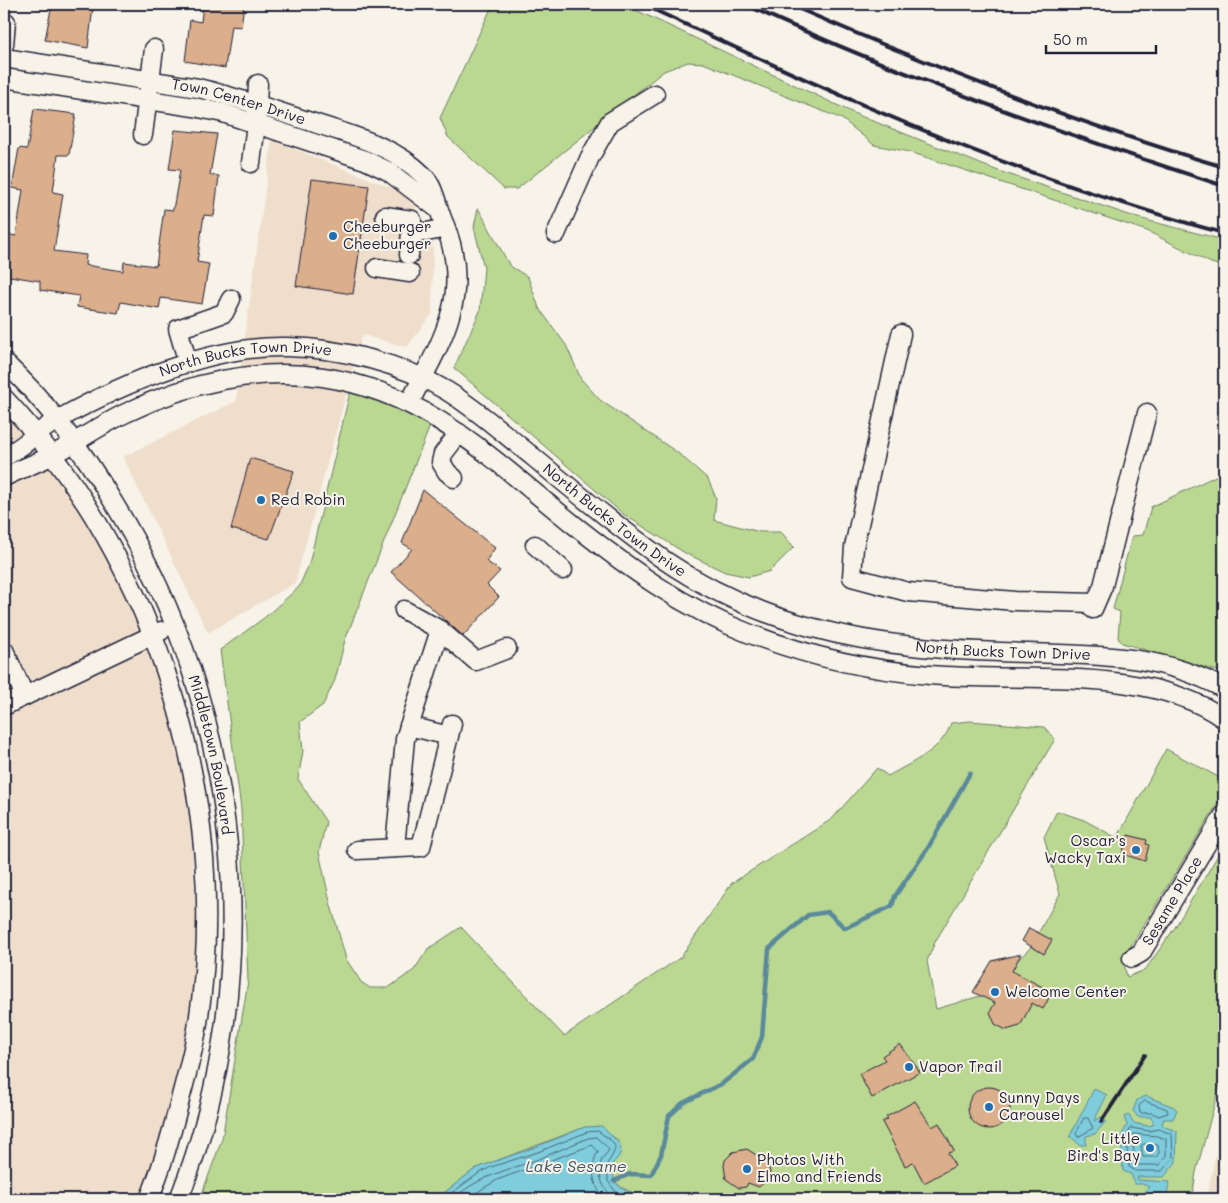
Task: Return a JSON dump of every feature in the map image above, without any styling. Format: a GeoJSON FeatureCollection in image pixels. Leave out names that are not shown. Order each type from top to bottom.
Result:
{"type":"FeatureCollection","features":[{"type":"Feature","properties":{"kind":"street"},"geometry":{"type":"LineString","coordinates":[[4,45],[6,22]]}},
{"type":"Feature","properties":{"kind":"street"},"geometry":{"type":"LineString","coordinates":[[144,135],[154,49]]}},
{"type":"Feature","properties":{"kind":"street","name":"Town Center Drive"},"geometry":{"type":"LineString","coordinates":[[4,58],[198,88],[367,140],[390,151],[424,175],[430,184],[454,254],[455,294],[451,314],[410,402]]}},
{"type":"Feature","properties":{"kind":"street","name":"Town Center Drive"},"geometry":{"type":"LineString","coordinates":[[4,78],[148,99],[223,113],[365,160],[388,171],[438,209]]}},
{"type":"Feature","properties":{"kind":"street"},"geometry":{"type":"LineString","coordinates":[[250,163],[258,105],[258,84]]}},
{"type":"Feature","properties":{"kind":"street"},"geometry":{"type":"LineString","coordinates":[[556,234],[590,157],[610,122],[655,94]]}},
{"type":"Feature","properties":{"kind":"street"},"geometry":{"type":"LineString","coordinates":[[412,226],[438,209]]}},
{"type":"Feature","properties":{"kind":"street"},"geometry":{"type":"LineString","coordinates":[[385,216],[427,232],[446,228]]}},
{"type":"Feature","properties":{"kind":"street"},"geometry":{"type":"LineString","coordinates":[[409,255],[412,226]]}},
{"type":"Feature","properties":{"kind":"street"},"geometry":{"type":"LineString","coordinates":[[377,268],[410,274]]}},
{"type":"Feature","properties":{"kind":"street"},"geometry":{"type":"LineString","coordinates":[[188,363],[178,328],[224,312],[231,299]]}},
{"type":"Feature","properties":{"kind":"street"},"geometry":{"type":"LineString","coordinates":[[900,334],[854,547],[852,577],[908,592],[1061,602],[1094,606],[1103,586],[1147,413]]}},
{"type":"Feature","properties":{"kind":"street","name":"North Bucks Town Drive"},"geometry":{"type":"LineString","coordinates":[[4,457],[57,420],[126,387],[188,363],[248,349],[287,347],[334,352],[373,360],[422,378],[444,390],[483,415],[665,560],[716,591],[751,606],[807,626],[890,644],[922,648],[1082,654],[1140,659],[1174,667],[1224,689]]}},
{"type":"Feature","properties":{"kind":"street","name":"Middletown Boulevard"},"geometry":{"type":"LineString","coordinates":[[4,362],[57,420],[74,442],[128,526],[149,564],[175,625],[204,709],[216,757],[228,834],[231,923],[228,984],[215,1073],[197,1148],[178,1199]]}},
{"type":"Feature","properties":{"kind":"street","name":"North Bucks Town Drive"},"geometry":{"type":"LineString","coordinates":[[4,477],[52,455],[129,411],[198,385],[246,376],[269,374],[321,376],[364,385],[410,402],[459,433],[630,568],[680,600],[747,633],[864,668],[930,675],[1131,684],[1194,702],[1224,719]]}},
{"type":"Feature","properties":{"kind":"street","name":"Middletown Boulevard"},"geometry":{"type":"LineString","coordinates":[[4,398],[52,455],[112,547],[124,569],[151,635],[179,717],[191,765],[202,851],[205,914],[203,975],[197,1028],[166,1157],[149,1199]]}},
{"type":"Feature","properties":{"kind":"street"},"geometry":{"type":"LineString","coordinates":[[454,478],[446,472],[441,462],[443,454],[459,433]]}},
{"type":"Feature","properties":{"kind":"street"},"geometry":{"type":"LineString","coordinates":[[535,545],[563,570]]}},
{"type":"Feature","properties":{"kind":"street"},"geometry":{"type":"LineString","coordinates":[[404,610],[440,630],[476,661],[507,649]]}},
{"type":"Feature","properties":{"kind":"street"},"geometry":{"type":"LineString","coordinates":[[4,706],[175,625]]}},
{"type":"Feature","properties":{"kind":"street"},"geometry":{"type":"LineString","coordinates":[[394,848],[405,740],[440,630]]}},
{"type":"Feature","properties":{"kind":"street"},"geometry":{"type":"LineString","coordinates":[[4,650],[26,696]]}},
{"type":"Feature","properties":{"kind":"street"},"geometry":{"type":"LineString","coordinates":[[357,850],[421,848],[451,730],[409,726]]}},
{"type":"Feature","properties":{"kind":"street","name":"Sesame Place"},"geometry":{"type":"LineString","coordinates":[[1132,958],[1141,953],[1224,815]]}},
{"type":"Feature","properties":{"kind":"shaded area"},"geometry":{"type":"Polygon","coordinates":[[[272,140],[410,195],[433,244],[432,314],[407,347],[362,335],[295,583],[208,633],[123,457],[236,401],[272,140]]]}},
{"type":"Feature","properties":{"kind":"shaded area"},"geometry":{"type":"Polygon","coordinates":[[[4,409],[61,480],[105,547],[132,604],[154,663],[174,730],[190,807],[197,932],[194,1019],[153,1168],[139,1199],[4,1199],[4,409]]]}},
{"type":"Feature","properties":{"kind":"shaded area"},"geometry":{"type":"Polygon","coordinates":[[[1224,1117],[1224,1199],[1206,1199],[1224,1117]]]}},
{"type":"Feature","properties":{"kind":"green space"},"geometry":{"type":"Polygon","coordinates":[[[493,4],[623,4],[858,115],[993,169],[1138,218],[1224,240],[1224,267],[1211,263],[1147,231],[910,152],[874,145],[842,119],[703,63],[688,62],[664,71],[517,189],[504,189],[448,137],[440,118],[493,4]]]}},
{"type":"Feature","properties":{"kind":"green space"},"geometry":{"type":"Polygon","coordinates":[[[478,208],[510,266],[528,277],[539,308],[566,345],[581,379],[600,400],[678,453],[708,479],[716,498],[714,520],[760,532],[781,532],[794,547],[770,571],[749,577],[725,572],[685,553],[623,514],[454,368],[480,311],[484,268],[474,227],[478,208]]]}},
{"type":"Feature","properties":{"kind":"green space"},"geometry":{"type":"Polygon","coordinates":[[[350,392],[372,397],[392,405],[430,426],[345,640],[335,680],[323,705],[300,722],[303,751],[298,779],[326,822],[319,852],[330,902],[346,959],[361,982],[370,988],[388,988],[414,970],[428,949],[461,927],[564,1036],[681,957],[732,883],[832,819],[877,768],[888,776],[926,754],[941,741],[951,723],[970,721],[1044,727],[1055,739],[935,942],[927,961],[936,1009],[980,996],[992,961],[1012,956],[1019,959],[1030,948],[1060,894],[1044,837],[1057,811],[1084,820],[1117,838],[1166,749],[1224,780],[1224,793],[1123,959],[1127,977],[1145,970],[1174,929],[1224,845],[1224,1069],[1196,1172],[1192,1199],[635,1199],[634,1193],[624,1189],[613,1179],[613,1158],[618,1140],[609,1134],[585,1127],[475,1169],[436,1199],[200,1199],[222,1139],[248,981],[241,809],[220,650],[264,618],[299,587],[309,564],[350,392]]]}},
{"type":"Feature","properties":{"kind":"green space"},"geometry":{"type":"Polygon","coordinates":[[[1224,472],[1224,673],[1122,643],[1118,638],[1120,612],[1113,609],[1132,536],[1143,535],[1151,507],[1224,472]]]}},
{"type":"Feature","properties":{"kind":"water"},"geometry":{"type":"Polygon","coordinates":[[[1094,1089],[1107,1095],[1094,1121],[1101,1117],[1106,1121],[1095,1134],[1086,1136],[1086,1145],[1080,1145],[1070,1136],[1094,1089]]]}},
{"type":"Feature","properties":{"kind":"water","name":"Little Bird's Bay"},"geometry":{"type":"Polygon","coordinates":[[[1146,1096],[1177,1110],[1173,1119],[1164,1119],[1162,1124],[1177,1131],[1176,1162],[1164,1177],[1137,1177],[1138,1180],[1170,1182],[1165,1199],[1142,1199],[1142,1195],[1149,1187],[1135,1184],[1131,1174],[1123,1171],[1121,1137],[1127,1125],[1124,1117],[1129,1115],[1133,1123],[1149,1126],[1154,1124],[1151,1117],[1138,1117],[1133,1111],[1137,1100],[1146,1096]]]}},
{"type":"Feature","properties":{"kind":"water","name":"Lake Sesame"},"geometry":{"type":"Polygon","coordinates":[[[602,1126],[621,1148],[618,1158],[612,1164],[614,1180],[623,1189],[634,1193],[635,1199],[436,1199],[475,1169],[585,1127],[602,1126]]]}},
{"type":"Feature","properties":{"kind":"building"},"geometry":{"type":"Polygon","coordinates":[[[52,4],[83,4],[93,7],[88,48],[45,40],[52,4]]]}},
{"type":"Feature","properties":{"kind":"building"},"geometry":{"type":"Polygon","coordinates":[[[203,4],[244,4],[241,27],[231,26],[225,68],[185,61],[190,20],[201,22],[203,4]]]}},
{"type":"Feature","properties":{"kind":"building"},"geometry":{"type":"Polygon","coordinates":[[[34,109],[76,114],[69,155],[58,155],[53,192],[63,194],[54,251],[86,255],[85,265],[123,271],[124,262],[156,266],[164,209],[173,210],[180,170],[169,169],[175,130],[217,134],[210,175],[219,176],[214,216],[204,215],[197,262],[209,264],[202,304],[161,298],[159,309],[121,302],[118,313],[77,307],[79,296],[40,290],[40,281],[4,275],[5,234],[16,236],[23,190],[12,188],[19,148],[27,149],[34,109]]]}},
{"type":"Feature","properties":{"kind":"building","name":"Cheeburger Cheeburger"},"geometry":{"type":"Polygon","coordinates":[[[312,179],[369,186],[353,294],[296,286],[312,179]]]}},
{"type":"Feature","properties":{"kind":"building","name":"Red Robin"},"geometry":{"type":"Polygon","coordinates":[[[250,458],[294,471],[269,539],[231,529],[250,458]]]}},
{"type":"Feature","properties":{"kind":"building"},"geometry":{"type":"Polygon","coordinates":[[[423,490],[495,548],[486,561],[500,571],[487,585],[499,597],[463,636],[391,572],[412,549],[402,543],[423,490]]]}},
{"type":"Feature","properties":{"kind":"building","name":"Oscar's Wacky Taxi"},"geometry":{"type":"Polygon","coordinates":[[[1128,835],[1147,840],[1146,844],[1149,845],[1145,861],[1122,854],[1128,835]]]}},
{"type":"Feature","properties":{"kind":"building"},"geometry":{"type":"Polygon","coordinates":[[[1029,928],[1052,940],[1044,954],[1022,941],[1029,928]]]}},
{"type":"Feature","properties":{"kind":"building","name":"Welcome Center"},"geometry":{"type":"Polygon","coordinates":[[[1021,954],[1012,971],[1052,992],[1043,1009],[1032,1003],[1020,1026],[1006,1030],[995,1024],[990,1012],[995,1003],[973,992],[992,961],[1021,954]]]}},
{"type":"Feature","properties":{"kind":"building"},"geometry":{"type":"Polygon","coordinates":[[[900,1044],[920,1072],[872,1098],[859,1074],[885,1060],[882,1056],[900,1044]]]}},
{"type":"Feature","properties":{"kind":"building","name":"Sunny Days Carousel"},"geometry":{"type":"Polygon","coordinates":[[[993,1087],[1001,1090],[1007,1096],[1010,1108],[1007,1120],[1001,1126],[985,1129],[977,1126],[971,1120],[968,1104],[971,1096],[977,1090],[993,1087]]]}},
{"type":"Feature","properties":{"kind":"building"},"geometry":{"type":"Polygon","coordinates":[[[915,1101],[932,1127],[939,1123],[954,1151],[948,1153],[955,1166],[924,1183],[913,1162],[905,1166],[882,1122],[888,1119],[886,1117],[915,1101]]]}},
{"type":"Feature","properties":{"kind":"building","name":"Photos With Elmo and Friends"},"geometry":{"type":"Polygon","coordinates":[[[747,1149],[767,1162],[770,1172],[768,1179],[759,1187],[748,1183],[746,1187],[739,1188],[726,1179],[725,1160],[733,1152],[747,1149]]]}},
{"type":"Feature","properties":{"kind":"waterway"},"geometry":{"type":"LineString","coordinates":[[614,1181],[630,1174],[651,1175],[661,1155],[669,1116],[683,1103],[723,1083],[753,1059],[762,1037],[769,949],[808,915],[828,912],[845,928],[892,906],[895,896],[928,848],[970,773]]}},
{"type":"Feature","properties":{"kind":"railway"},"geometry":{"type":"LineString","coordinates":[[642,4],[812,83],[926,132],[1101,196],[1224,233]]}},
{"type":"Feature","properties":{"kind":"railway"},"geometry":{"type":"LineString","coordinates":[[744,4],[862,55],[981,102],[1224,186]]}},
{"type":"Feature","properties":{"kind":"railway"},"geometry":{"type":"LineString","coordinates":[[788,4],[1003,92],[1113,132],[1224,167]]}},
{"type":"Feature","properties":{"kind":"railway"},"geometry":{"type":"LineString","coordinates":[[1101,1122],[1145,1055]]}},
{"type":"Feature","properties":{"kind":"place","name":"Cheeburger Cheeburger"},"geometry":{"type":"Point","coordinates":[333,236]}},
{"type":"Feature","properties":{"kind":"place","name":"Red Robin"},"geometry":{"type":"Point","coordinates":[261,500]}},
{"type":"Feature","properties":{"kind":"place","name":"Oscar's Wacky Taxi"},"geometry":{"type":"Point","coordinates":[1136,850]}},
{"type":"Feature","properties":{"kind":"place","name":"Welcome Center"},"geometry":{"type":"Point","coordinates":[995,992]}},
{"type":"Feature","properties":{"kind":"place","name":"Vapor Trail"},"geometry":{"type":"Point","coordinates":[909,1067]}},
{"type":"Feature","properties":{"kind":"place","name":"Sunny Days Carousel"},"geometry":{"type":"Point","coordinates":[989,1107]}},
{"type":"Feature","properties":{"kind":"place","name":"Little Bird's Bay"},"geometry":{"type":"Point","coordinates":[1150,1148]}},
{"type":"Feature","properties":{"kind":"place","name":"Photos With Elmo and Friends"},"geometry":{"type":"Point","coordinates":[747,1169]}}]}
